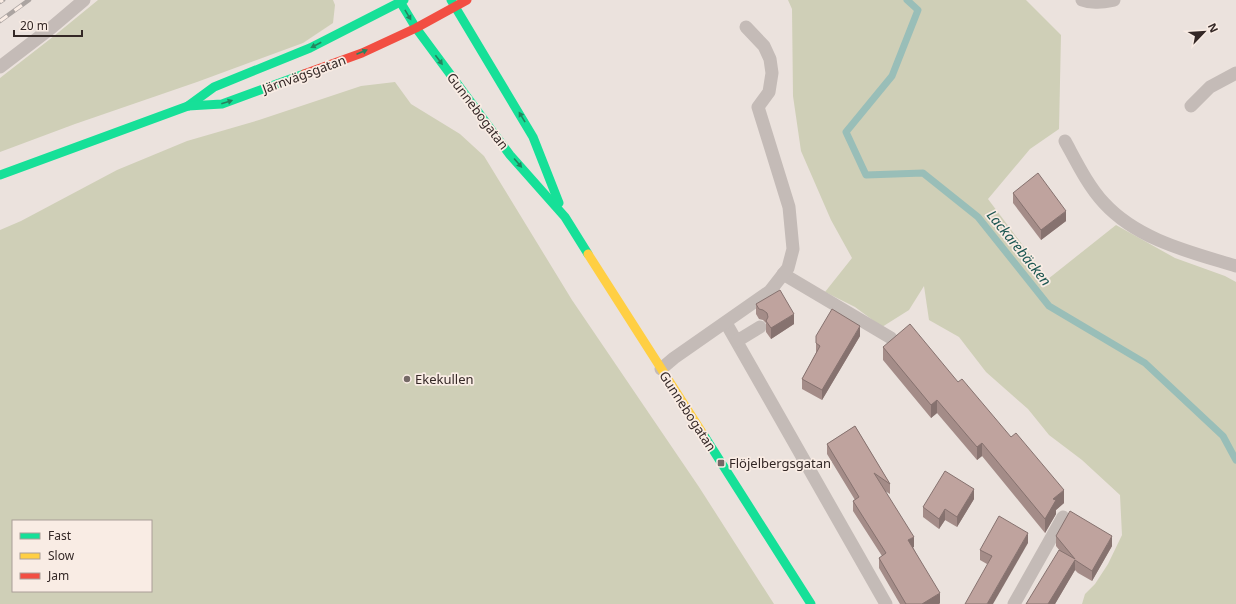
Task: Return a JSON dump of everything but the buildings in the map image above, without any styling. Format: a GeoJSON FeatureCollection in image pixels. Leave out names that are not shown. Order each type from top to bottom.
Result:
{"type":"FeatureCollection","features":[{"type":"Feature","properties":{"kind":"street"},"geometry":{"type":"LineString","coordinates":[[416,28],[453,3],[467,0]]}},
{"type":"Feature","properties":{"kind":"street","name":"Gunnebogatan"},"geometry":{"type":"LineString","coordinates":[[401,1],[416,28],[510,154],[565,217],[811,604]]}},
{"type":"Feature","properties":{"kind":"street","name":"Järnvägsgatan"},"geometry":{"type":"LineString","coordinates":[[0,175],[188,106],[214,87],[310,48],[401,1]]}},
{"type":"Feature","properties":{"kind":"street","name":"Gunnebogatan"},"geometry":{"type":"LineString","coordinates":[[453,3],[534,137],[565,217]]}},
{"type":"Feature","properties":{"kind":"street","name":"Järnvägsgatan"},"geometry":{"type":"LineString","coordinates":[[188,106],[222,104],[362,53],[416,28]]}},
{"type":"Feature","properties":{"kind":"lane"},"geometry":{"type":"LineString","coordinates":[[0,67],[51,28],[84,0]]}},
{"type":"Feature","properties":{"kind":"lane"},"geometry":{"type":"LineString","coordinates":[[1082,0],[1099,3],[1114,0]]}},
{"type":"Feature","properties":{"kind":"lane"},"geometry":{"type":"LineString","coordinates":[[661,369],[674,358],[770,291],[788,268],[793,249],[789,207],[758,107],[770,92],[772,73],[770,59],[764,46],[746,27]]}},
{"type":"Feature","properties":{"kind":"lane"},"geometry":{"type":"LineString","coordinates":[[1191,106],[1210,87],[1236,73]]}},
{"type":"Feature","properties":{"kind":"lane"},"geometry":{"type":"LineString","coordinates":[[1065,140],[1104,203],[1132,226],[1171,246],[1236,266]]}},
{"type":"Feature","properties":{"kind":"lane"},"geometry":{"type":"LineString","coordinates":[[783,274],[891,338]]}},
{"type":"Feature","properties":{"kind":"lane"},"geometry":{"type":"LineString","coordinates":[[726,322],[886,604]]}},
{"type":"Feature","properties":{"kind":"lane"},"geometry":{"type":"LineString","coordinates":[[737,341],[760,327]]}},
{"type":"Feature","properties":{"kind":"lane"},"geometry":{"type":"LineString","coordinates":[[1014,604],[1062,517]]}},
{"type":"Feature","properties":{"kind":"green space"},"geometry":{"type":"Polygon","coordinates":[[[98,0],[333,0],[335,5],[333,23],[303,43],[0,152],[0,78],[98,0]]]}},
{"type":"Feature","properties":{"kind":"green space"},"geometry":{"type":"Polygon","coordinates":[[[788,0],[1026,0],[1061,35],[1059,129],[1030,149],[988,199],[1048,279],[1116,225],[1175,258],[1225,276],[1236,282],[1236,604],[1082,604],[1085,594],[1095,584],[1108,564],[1122,535],[1120,495],[1082,460],[1049,435],[1028,409],[986,372],[959,337],[929,320],[924,286],[909,310],[882,327],[855,307],[825,292],[852,258],[831,220],[801,151],[793,96],[792,9],[788,0]]]}},
{"type":"Feature","properties":{"kind":"green space"},"geometry":{"type":"Polygon","coordinates":[[[395,82],[411,104],[460,134],[484,156],[572,300],[699,487],[774,604],[0,604],[0,230],[21,221],[117,170],[187,141],[259,120],[361,86],[395,82]]]}},
{"type":"Feature","properties":{"kind":"waterway","name":"Lackarebäcken"},"geometry":{"type":"LineString","coordinates":[[907,0],[918,10],[892,76],[846,132],[866,175],[923,173],[978,217],[1049,306],[1145,363],[1223,436],[1236,460]]}},
{"type":"Feature","properties":{"kind":"railway"},"geometry":{"type":"LineString","coordinates":[[0,21],[29,0]]}},
{"type":"Feature","properties":{"kind":"traffic: fast"},"geometry":{"type":"LineString","coordinates":[[399,0],[416,28],[510,155],[565,217],[588,254]]}},
{"type":"Feature","properties":{"kind":"traffic: fast"},"geometry":{"type":"LineString","coordinates":[[188,106],[214,87],[310,48],[404,0]]}},
{"type":"Feature","properties":{"kind":"traffic: fast"},"geometry":{"type":"LineString","coordinates":[[451,0],[533,137],[559,203]]}},
{"type":"Feature","properties":{"kind":"traffic: fast"},"geometry":{"type":"LineString","coordinates":[[0,175],[188,106],[222,104],[304,74]]}},
{"type":"Feature","properties":{"kind":"traffic: fast"},"geometry":{"type":"LineString","coordinates":[[703,434],[811,604]]}},
{"type":"Feature","properties":{"kind":"traffic: slow"},"geometry":{"type":"LineString","coordinates":[[588,254],[703,434]]}},
{"type":"Feature","properties":{"kind":"traffic: jam"},"geometry":{"type":"LineString","coordinates":[[304,74],[362,53],[416,28],[467,0]]}},
{"type":"Feature","properties":{"kind":"place","name":"Ekekullen"},"geometry":{"type":"Point","coordinates":[407,379]}},
{"type":"Feature","properties":{"kind":"place","name":"Flöjelbergsgatan"},"geometry":{"type":"Point","coordinates":[721,463]}}]}
